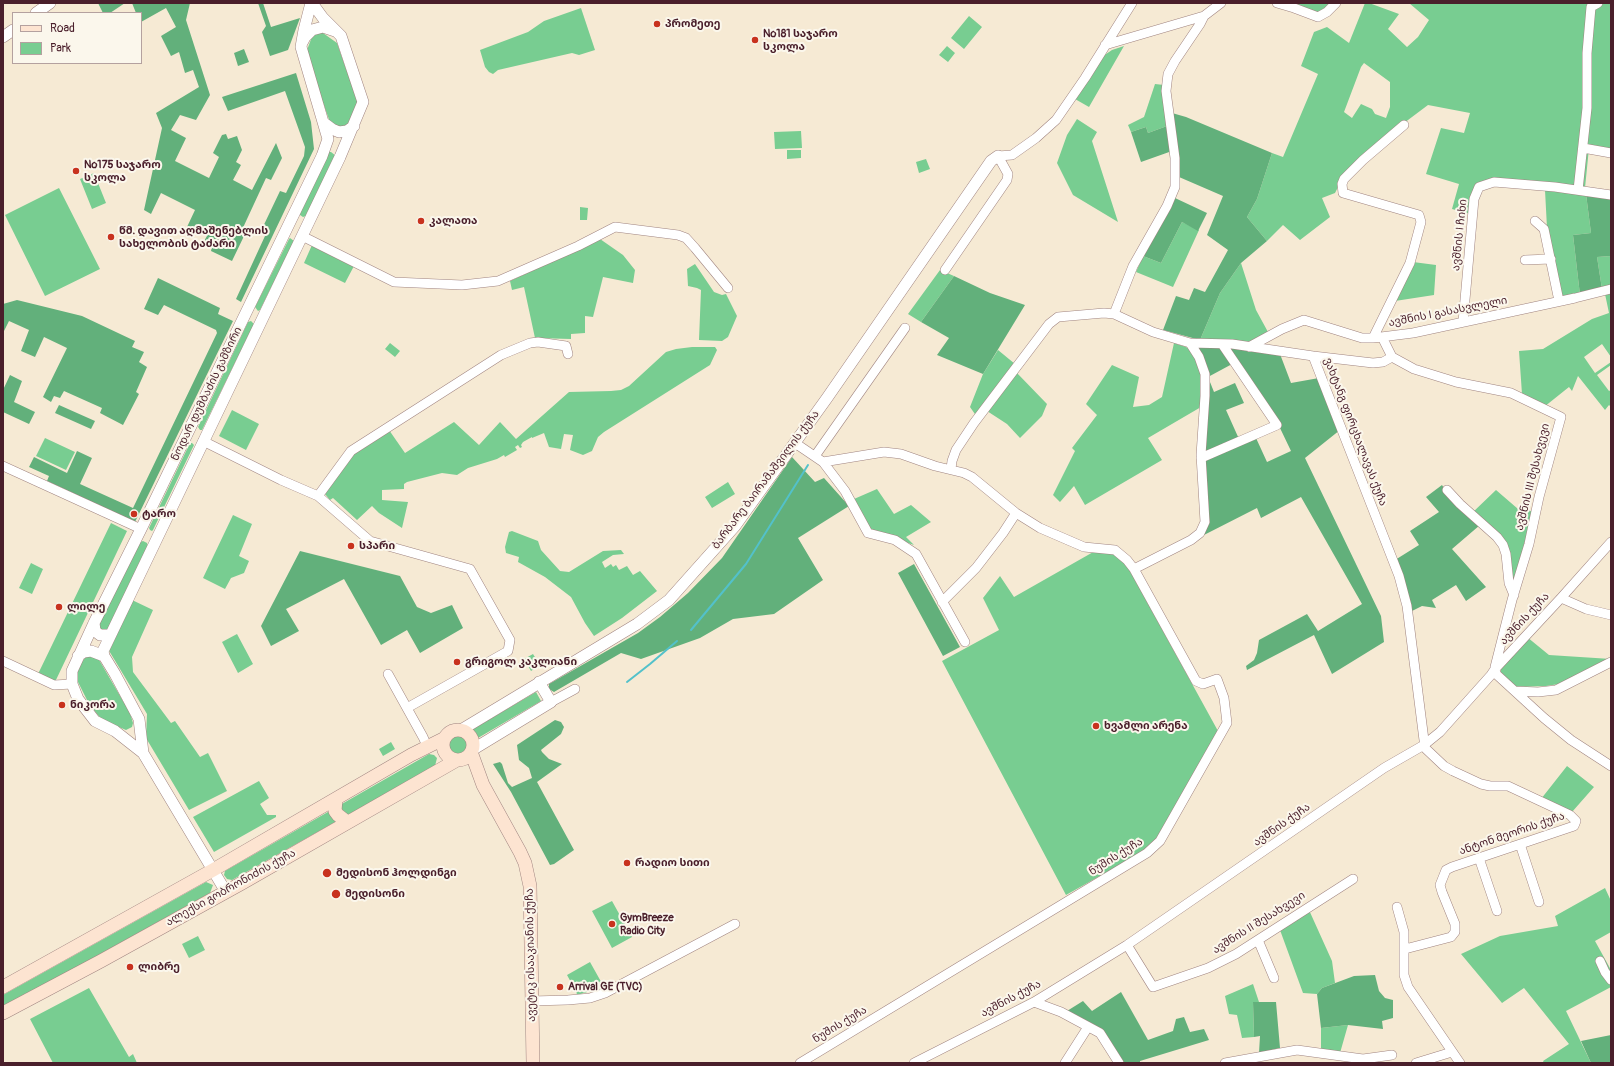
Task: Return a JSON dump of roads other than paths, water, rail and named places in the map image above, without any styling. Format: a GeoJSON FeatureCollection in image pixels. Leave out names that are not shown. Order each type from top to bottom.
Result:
{"type":"FeatureCollection","features":[{"type":"Feature","properties":{"kind":"main road"},"geometry":{"type":"LineString","coordinates":[[3,987],[213,870],[427,746],[445,738],[454,730],[462,730],[470,736],[473,745],[471,751],[466,758],[458,760],[451,758],[446,755],[443,749],[445,738]]}},
{"type":"Feature","properties":{"kind":"main road"},"geometry":{"type":"LineString","coordinates":[[427,746],[437,754],[440,759],[435,772]]}},
{"type":"Feature","properties":{"kind":"main road","name":"ავეტიკ ისააკიანის ქუჩა"},"geometry":{"type":"LineString","coordinates":[[471,751],[483,785],[520,852],[528,874],[531,897],[533,1063]]}},
{"type":"Feature","properties":{"kind":"main road","name":"ავეტიკ ისააკიანის ქუჩა"},"geometry":{"type":"LineString","coordinates":[[458,760],[483,785]]}},
{"type":"Feature","properties":{"kind":"main road","name":"ალექსი გობრონიძის ქუჩა"},"geometry":{"type":"LineString","coordinates":[[3,1013],[226,892],[458,760]]}},
{"type":"Feature","properties":{"kind":"main road"},"geometry":{"type":"LineString","coordinates":[[336,799],[335,811],[347,822]]}},
{"type":"Feature","properties":{"kind":"street"},"geometry":{"type":"LineString","coordinates":[[37,12],[50,3]]}},
{"type":"Feature","properties":{"kind":"street","name":"ნოდარ დუმბაძის გამზირი"},"geometry":{"type":"LineString","coordinates":[[104,656],[103,651],[110,635],[340,157],[363,102],[341,36],[312,3]]}},
{"type":"Feature","properties":{"kind":"street","name":"ნოდარ დუმბაძის გამზირი"},"geometry":{"type":"LineString","coordinates":[[72,684],[72,671],[78,656],[295,212],[328,139],[301,47],[312,3]]}},
{"type":"Feature","properties":{"kind":"street"},"geometry":{"type":"LineString","coordinates":[[945,270],[1007,180],[1008,174],[998,156],[1012,155],[1036,138],[1056,120],[1085,78],[1132,3]]}},
{"type":"Feature","properties":{"kind":"street"},"geometry":{"type":"LineString","coordinates":[[1105,45],[1204,16],[1221,3]]}},
{"type":"Feature","properties":{"kind":"street"},"geometry":{"type":"LineString","coordinates":[[1277,3],[1318,17],[1327,12],[1336,3]]}},
{"type":"Feature","properties":{"kind":"street"},"geometry":{"type":"LineString","coordinates":[[1578,190],[1586,108],[1587,53],[1590,14],[1591,6],[1598,3]]}},
{"type":"Feature","properties":{"kind":"street"},"geometry":{"type":"LineString","coordinates":[[1114,314],[1133,266],[1167,206],[1175,187],[1175,158],[1166,91],[1168,74],[1204,16]]}},
{"type":"Feature","properties":{"kind":"street"},"geometry":{"type":"LineString","coordinates":[[301,47],[305,37],[312,30],[323,27],[333,29],[341,36]]}},
{"type":"Feature","properties":{"kind":"street"},"geometry":{"type":"LineString","coordinates":[[3,38],[12,31]]}},
{"type":"Feature","properties":{"kind":"street"},"geometry":{"type":"LineString","coordinates":[[324,124],[332,130],[339,132],[347,131],[354,126]]}},
{"type":"Feature","properties":{"kind":"street"},"geometry":{"type":"LineString","coordinates":[[1373,338],[1410,263],[1421,222],[1419,215],[1344,193],[1342,184],[1344,179],[1362,160],[1404,125]]}},
{"type":"Feature","properties":{"kind":"street"},"geometry":{"type":"LineString","coordinates":[[324,150],[331,148],[338,151],[340,157]]}},
{"type":"Feature","properties":{"kind":"street"},"geometry":{"type":"LineString","coordinates":[[1583,148],[1611,153]]}},
{"type":"Feature","properties":{"kind":"street","name":"ბარბარე ბაირამაშვილის ქუჩა"},"geometry":{"type":"LineString","coordinates":[[462,730],[637,624],[669,600],[735,526],[795,443],[991,161],[998,156]]}},
{"type":"Feature","properties":{"kind":"street","name":"ავშნის I ჩიხი"},"geometry":{"type":"LineString","coordinates":[[1463,322],[1474,199],[1479,187],[1494,182],[1578,190],[1611,195]]}},
{"type":"Feature","properties":{"kind":"street"},"geometry":{"type":"LineString","coordinates":[[295,212],[297,217],[303,220],[310,219]]}},
{"type":"Feature","properties":{"kind":"street"},"geometry":{"type":"LineString","coordinates":[[1535,221],[1544,229],[1559,301]]}},
{"type":"Feature","properties":{"kind":"street"},"geometry":{"type":"LineString","coordinates":[[302,236],[394,282],[462,285],[498,281],[615,228],[670,234],[686,238],[728,288]]}},
{"type":"Feature","properties":{"kind":"street"},"geometry":{"type":"LineString","coordinates":[[1525,260],[1551,260]]}},
{"type":"Feature","properties":{"kind":"street","name":"ავშნის I გასასვლელი"},"geometry":{"type":"LineString","coordinates":[[1249,347],[1286,326],[1304,320],[1362,338],[1373,338],[1413,333],[1611,289]]}},
{"type":"Feature","properties":{"kind":"street"},"geometry":{"type":"LineString","coordinates":[[246,313],[261,320]]}},
{"type":"Feature","properties":{"kind":"street","name":"ვახტანგ ფირცხალავას ქუჩა"},"geometry":{"type":"LineString","coordinates":[[951,469],[956,450],[974,423],[1054,319],[1064,316],[1104,313],[1114,314],[1153,332],[1190,343],[1222,344],[1313,356],[1399,576],[1407,606],[1424,744]]}},
{"type":"Feature","properties":{"kind":"street"},"geometry":{"type":"LineString","coordinates":[[815,456],[905,328]]}},
{"type":"Feature","properties":{"kind":"street"},"geometry":{"type":"LineString","coordinates":[[1313,356],[1373,363],[1383,362],[1392,357],[1382,337]]}},
{"type":"Feature","properties":{"kind":"street"},"geometry":{"type":"LineString","coordinates":[[318,496],[351,451],[501,355],[530,343],[538,342],[566,346],[568,354]]}},
{"type":"Feature","properties":{"kind":"street"},"geometry":{"type":"LineString","coordinates":[[823,462],[884,452],[902,454],[935,466],[951,469],[972,477],[1016,513],[1040,528],[1084,547],[1115,550],[1128,560],[1134,569],[1191,540],[1200,532],[1205,522],[1201,458],[1205,374],[1199,357],[1190,343]]}},
{"type":"Feature","properties":{"kind":"street"},"geometry":{"type":"LineString","coordinates":[[1201,458],[1277,425],[1222,344]]}},
{"type":"Feature","properties":{"kind":"street","name":"ავშნის III შესახვევი"},"geometry":{"type":"LineString","coordinates":[[1392,357],[1414,369],[1439,378],[1511,393],[1560,417],[1539,497],[1529,544],[1495,669]]}},
{"type":"Feature","properties":{"kind":"street"},"geometry":{"type":"LineString","coordinates":[[187,434],[281,480],[318,496],[370,541],[470,569],[510,640],[508,651],[407,708]]}},
{"type":"Feature","properties":{"kind":"street"},"geometry":{"type":"LineString","coordinates":[[795,443],[823,462],[846,491],[868,533],[895,540],[916,554],[966,642]]}},
{"type":"Feature","properties":{"kind":"street"},"geometry":{"type":"LineString","coordinates":[[3,466],[141,529],[153,544]]}},
{"type":"Feature","properties":{"kind":"street"},"geometry":{"type":"LineString","coordinates":[[1447,490],[1460,504],[1497,537],[1503,545],[1506,554],[1509,583],[1514,595]]}},
{"type":"Feature","properties":{"kind":"street"},"geometry":{"type":"LineString","coordinates":[[942,602],[976,568],[1003,533],[1016,513]]}},
{"type":"Feature","properties":{"kind":"street","name":"ავშნის ქუჩა"},"geometry":{"type":"LineString","coordinates":[[914,1063],[1034,1002],[1127,945],[1384,768],[1424,744],[1440,732],[1495,669],[1611,542]]}},
{"type":"Feature","properties":{"kind":"street","name":"ნუშის ქუჩა"},"geometry":{"type":"LineString","coordinates":[[800,1063],[1147,854],[1160,841],[1224,730],[1227,722],[1227,715],[1224,698],[1217,679],[1203,684],[1196,681],[1134,569]]}},
{"type":"Feature","properties":{"kind":"street"},"geometry":{"type":"LineString","coordinates":[[1561,598],[1586,608],[1611,615]]}},
{"type":"Feature","properties":{"kind":"street"},"geometry":{"type":"LineString","coordinates":[[94,623],[95,631],[100,635],[110,635]]}},
{"type":"Feature","properties":{"kind":"street"},"geometry":{"type":"LineString","coordinates":[[78,656],[84,652],[91,651],[104,656],[139,719],[143,753]]}},
{"type":"Feature","properties":{"kind":"street"},"geometry":{"type":"LineString","coordinates":[[3,661],[54,685],[72,684],[78,699],[95,721],[122,734],[130,732],[136,727],[139,719]]}},
{"type":"Feature","properties":{"kind":"street"},"geometry":{"type":"LineString","coordinates":[[1515,691],[1538,692],[1556,690],[1611,662]]}},
{"type":"Feature","properties":{"kind":"street"},"geometry":{"type":"LineString","coordinates":[[1495,669],[1496,674],[1571,740],[1611,766]]}},
{"type":"Feature","properties":{"kind":"street"},"geometry":{"type":"LineString","coordinates":[[388,674],[427,746]]}},
{"type":"Feature","properties":{"kind":"street"},"geometry":{"type":"LineString","coordinates":[[539,682],[551,702]]}},
{"type":"Feature","properties":{"kind":"street"},"geometry":{"type":"LineString","coordinates":[[471,751],[575,689]]}},
{"type":"Feature","properties":{"kind":"street"},"geometry":{"type":"LineString","coordinates":[[115,731],[143,753],[226,892]]}},
{"type":"Feature","properties":{"kind":"street","name":"ანტონ მეორის ქუჩა"},"geometry":{"type":"LineString","coordinates":[[1405,949],[1451,937],[1455,932],[1455,924],[1440,885],[1446,870],[1574,826],[1576,822],[1570,815],[1508,786],[1490,786],[1482,784],[1453,771],[1428,752],[1424,744]]}},
{"type":"Feature","properties":{"kind":"street"},"geometry":{"type":"LineString","coordinates":[[1520,844],[1539,902]]}},
{"type":"Feature","properties":{"kind":"street"},"geometry":{"type":"LineString","coordinates":[[1479,858],[1497,911]]}},
{"type":"Feature","properties":{"kind":"street","name":"ავშნის II შესახვევი"},"geometry":{"type":"LineString","coordinates":[[1127,945],[1153,987],[1208,968],[1236,954],[1353,879]]}},
{"type":"Feature","properties":{"kind":"street"},"geometry":{"type":"LineString","coordinates":[[1397,907],[1404,932],[1404,974],[1408,987],[1460,1063]]}},
{"type":"Feature","properties":{"kind":"street"},"geometry":{"type":"LineString","coordinates":[[532,1002],[582,998],[609,992],[735,924]]}},
{"type":"Feature","properties":{"kind":"street"},"geometry":{"type":"LineString","coordinates":[[1258,940],[1274,978]]}},
{"type":"Feature","properties":{"kind":"street"},"geometry":{"type":"LineString","coordinates":[[1600,961],[1611,980]]}},
{"type":"Feature","properties":{"kind":"street"},"geometry":{"type":"LineString","coordinates":[[1034,1002],[1061,1012],[1100,1033],[1119,1063]]}},
{"type":"Feature","properties":{"kind":"street"},"geometry":{"type":"LineString","coordinates":[[1065,1063],[1088,1027]]}},
{"type":"Feature","properties":{"kind":"street"},"geometry":{"type":"LineString","coordinates":[[1225,1063],[1297,1050],[1364,1059],[1392,1055]]}},
{"type":"Feature","properties":{"kind":"street"},"geometry":{"type":"LineString","coordinates":[[1416,1063],[1452,1052]]}},
{"type":"Feature","properties":{"kind":"waterway"},"geometry":{"type":"LineString","coordinates":[[691,630],[746,564],[808,465]]}},
{"type":"Feature","properties":{"kind":"waterway"},"geometry":{"type":"LineString","coordinates":[[627,682],[677,641]]}},
{"type":"Feature","properties":{"kind":"place","name":"პრომეთე"},"geometry":{"type":"Point","coordinates":[657,24]}},
{"type":"Feature","properties":{"kind":"place","name":"№181 საჯარო სკოლა"},"geometry":{"type":"Point","coordinates":[755,40]}},
{"type":"Feature","properties":{"kind":"place","name":"№175 საჯარო სკოლა"},"geometry":{"type":"Point","coordinates":[76,171]}},
{"type":"Feature","properties":{"kind":"place","name":"კალათა"},"geometry":{"type":"Point","coordinates":[421,221]}},
{"type":"Feature","properties":{"kind":"place","name":"წმ. დავით აღმაშენებლის სახელობის ტაძარი"},"geometry":{"type":"Point","coordinates":[111,237]}},
{"type":"Feature","properties":{"kind":"place","name":"ტარო"},"geometry":{"type":"Point","coordinates":[134,514]}},
{"type":"Feature","properties":{"kind":"place","name":"სპარი"},"geometry":{"type":"Point","coordinates":[351,546]}},
{"type":"Feature","properties":{"kind":"place","name":"ლილე"},"geometry":{"type":"Point","coordinates":[59,607]}},
{"type":"Feature","properties":{"kind":"place","name":"გრიგოლ კაკლიანი"},"geometry":{"type":"Point","coordinates":[457,662]}},
{"type":"Feature","properties":{"kind":"place","name":"ნიკორა"},"geometry":{"type":"Point","coordinates":[62,705]}},
{"type":"Feature","properties":{"kind":"place","name":"ხვამლი არენა"},"geometry":{"type":"Point","coordinates":[1096,726]}},
{"type":"Feature","properties":{"kind":"place","name":"რადიო სითი"},"geometry":{"type":"Point","coordinates":[627,863]}},
{"type":"Feature","properties":{"kind":"place","name":"მედისონ ჰოლდინგი"},"geometry":{"type":"Point","coordinates":[327,873]}},
{"type":"Feature","properties":{"kind":"place","name":"მედისონი"},"geometry":{"type":"Point","coordinates":[336,894]}},
{"type":"Feature","properties":{"kind":"place","name":"GymBreeze Radio City"},"geometry":{"type":"Point","coordinates":[612,924]}},
{"type":"Feature","properties":{"kind":"place","name":"ლიბრე"},"geometry":{"type":"Point","coordinates":[130,967]}},
{"type":"Feature","properties":{"kind":"place","name":"Arrival GE (TVC)"},"geometry":{"type":"Point","coordinates":[560,987]}}]}
